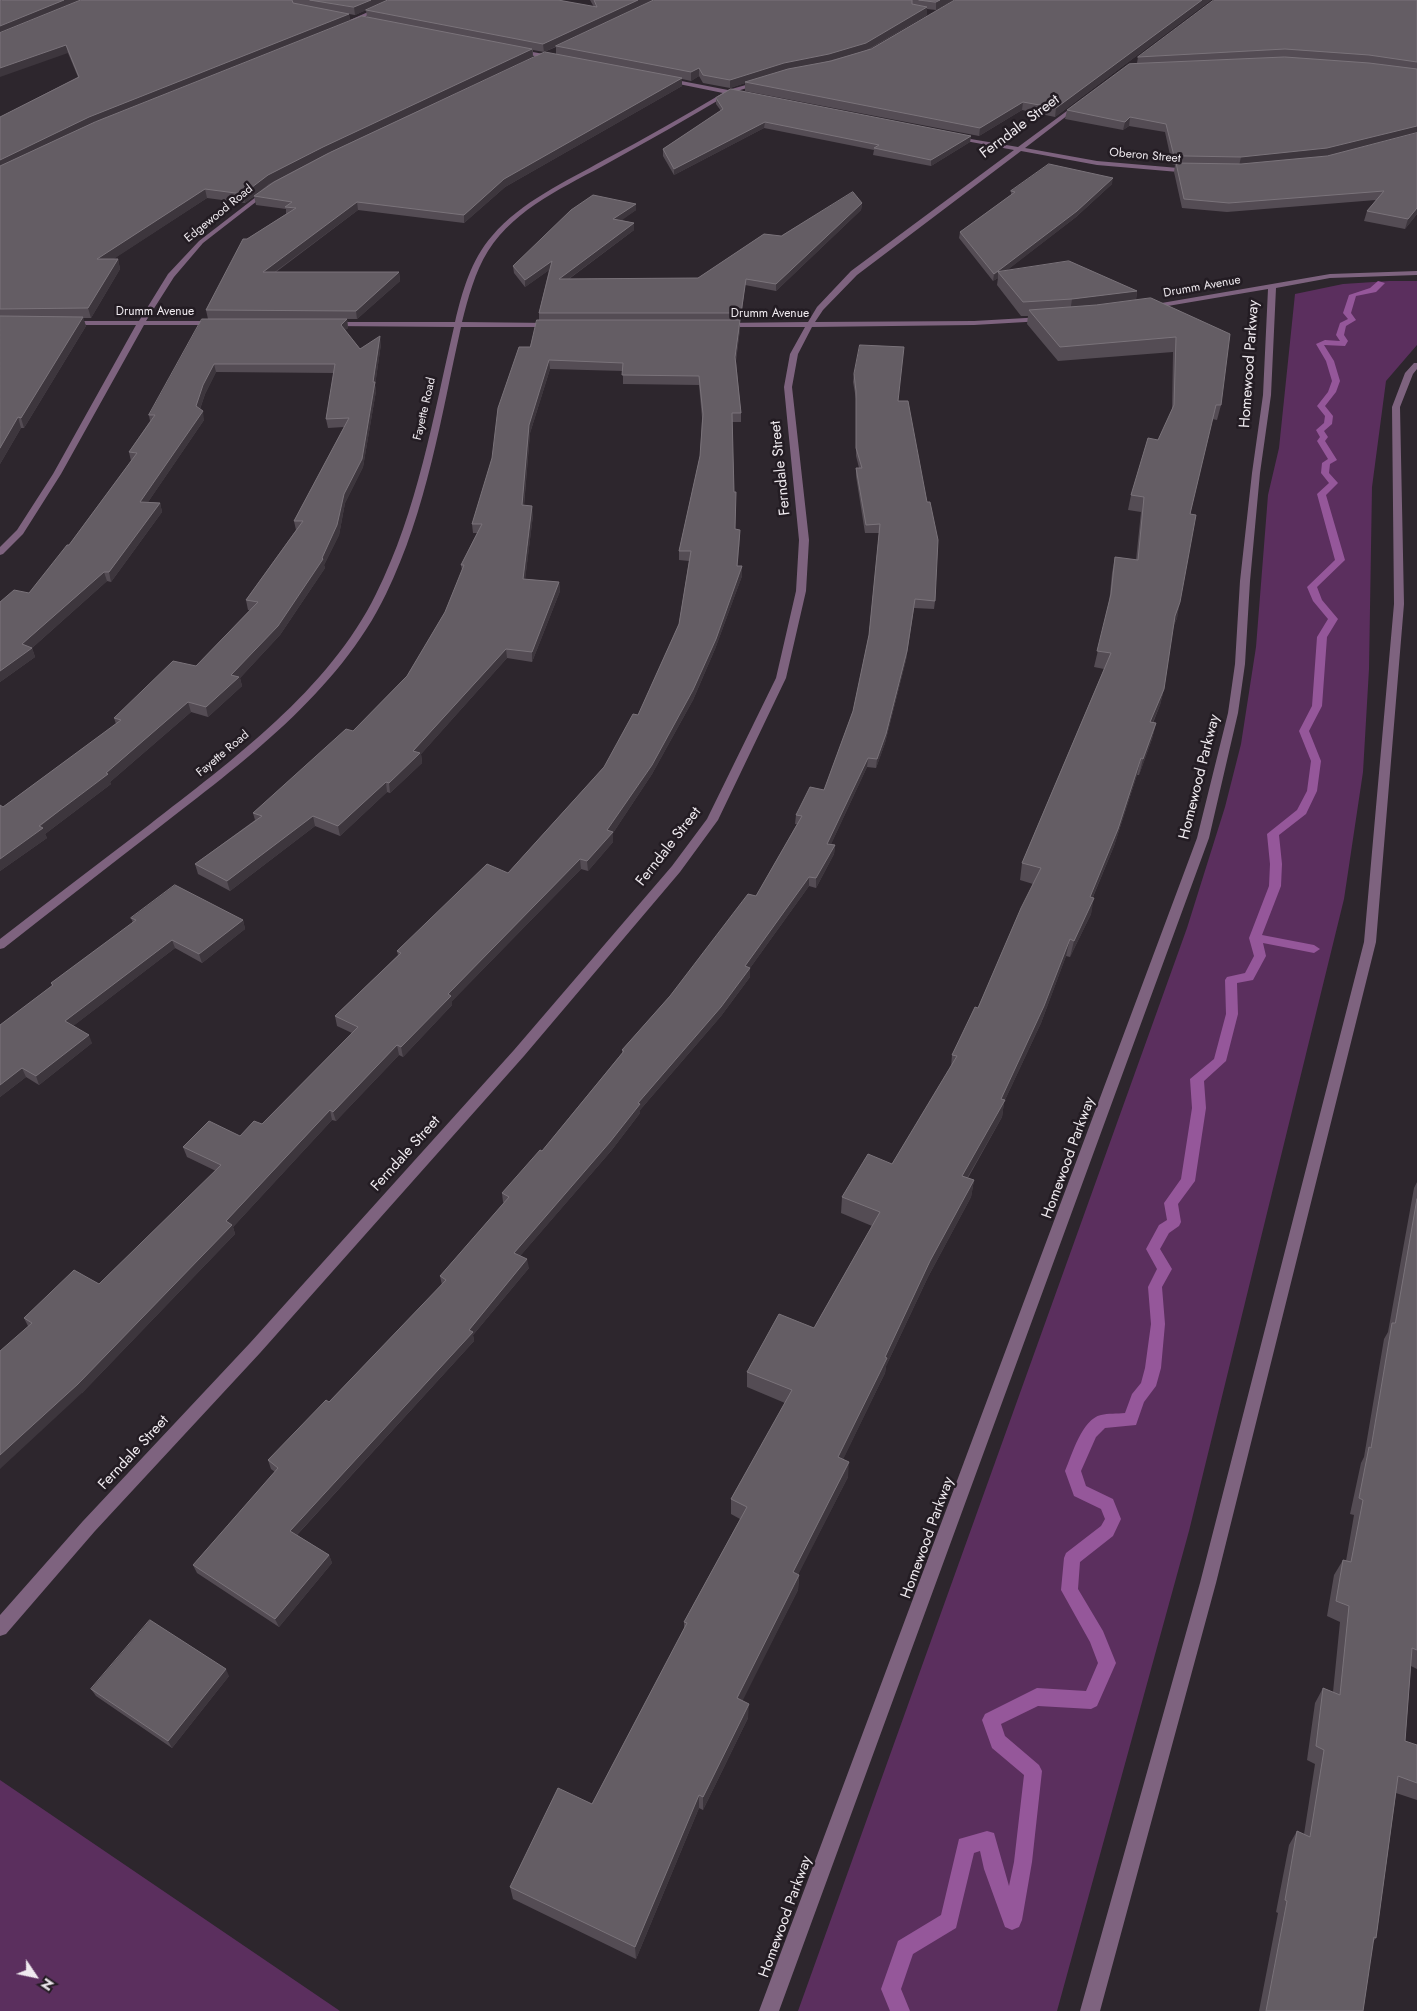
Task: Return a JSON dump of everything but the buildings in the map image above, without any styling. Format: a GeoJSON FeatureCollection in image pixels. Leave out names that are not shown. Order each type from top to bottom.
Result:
{"type":"FeatureCollection","features":[{"type":"Feature","properties":{"kind":"street"},"geometry":{"type":"LineString","coordinates":[[369,23],[351,21],[399,0]]}},
{"type":"Feature","properties":{"kind":"street"},"geometry":{"type":"LineString","coordinates":[[506,49],[562,59]]}},
{"type":"Feature","properties":{"kind":"street"},"geometry":{"type":"LineString","coordinates":[[533,61],[552,52]]}},
{"type":"Feature","properties":{"kind":"street"},"geometry":{"type":"LineString","coordinates":[[655,78],[748,96]]}},
{"type":"Feature","properties":{"kind":"street","name":"Fayette Road"},"geometry":{"type":"LineString","coordinates":[[0,945],[190,799],[290,714],[358,633],[389,581],[415,506],[458,325],[476,265],[494,239],[522,211],[558,188],[729,92],[770,79]]}},
{"type":"Feature","properties":{"kind":"street","name":"Ferndale Street"},"geometry":{"type":"LineString","coordinates":[[0,1628],[89,1526],[261,1341],[519,1053],[676,869],[712,820],[781,678],[801,591],[804,540],[788,387],[794,354],[809,325],[820,308],[854,273],[1086,99]]}},
{"type":"Feature","properties":{"kind":"street","name":"Oberon Street"},"geometry":{"type":"LineString","coordinates":[[951,136],[1097,163],[1199,171]]}},
{"type":"Feature","properties":{"kind":"street","name":"Edgewood Road"},"geometry":{"type":"LineString","coordinates":[[0,552],[20,532],[57,474],[141,323],[171,276],[201,242],[272,188]]}},
{"type":"Feature","properties":{"kind":"street","name":"Drumm Avenue"},"geometry":{"type":"LineString","coordinates":[[1142,308],[1330,276],[1417,274]]}},
{"type":"Feature","properties":{"kind":"street","name":"Homewood Parkway"},"geometry":{"type":"LineString","coordinates":[[769,2011],[1044,1273],[1203,838],[1233,714],[1240,664],[1245,581],[1256,473],[1267,395],[1272,286]]}},
{"type":"Feature","properties":{"kind":"street","name":"Drumm Avenue"},"geometry":{"type":"LineString","coordinates":[[710,325],[974,324],[1048,318]]}},
{"type":"Feature","properties":{"kind":"street","name":"Drumm Avenue"},"geometry":{"type":"LineString","coordinates":[[56,323],[227,323]]}},
{"type":"Feature","properties":{"kind":"street"},"geometry":{"type":"LineString","coordinates":[[326,324],[559,325]]}},
{"type":"Feature","properties":{"kind":"street"},"geometry":{"type":"LineString","coordinates":[[1090,2011],[1208,1584],[1370,942],[1399,604],[1396,407],[1409,373],[1417,365]]}},
{"type":"Feature","properties":{"kind":"shaded area"},"geometry":{"type":"Polygon","coordinates":[[[1417,281],[1417,345],[1386,381],[1372,487],[1369,669],[1363,772],[1344,899],[1189,1531],[1057,2011],[798,2011],[1187,928],[1225,807],[1241,744],[1256,647],[1268,495],[1279,448],[1295,294],[1343,284],[1417,281]]]}},
{"type":"Feature","properties":{"kind":"shaded area"},"geometry":{"type":"Polygon","coordinates":[[[0,1780],[340,2011],[0,2011],[0,1780]]]}},
{"type":"Feature","properties":{"kind":"waterway"},"geometry":{"type":"LineString","coordinates":[[1255,938],[1275,886],[1276,864],[1273,834],[1302,812],[1312,791],[1316,761],[1304,731],[1317,706],[1322,637],[1333,619],[1318,601],[1312,587],[1340,560],[1321,494],[1334,483],[1325,473],[1326,463],[1333,460],[1321,441],[1324,437],[1320,430],[1328,424],[1329,416],[1321,406],[1332,392],[1336,381],[1332,374],[1330,361],[1320,344],[1325,342],[1342,344],[1344,341],[1340,335],[1343,325],[1352,320],[1347,313],[1353,295],[1373,290],[1381,283]]}},
{"type":"Feature","properties":{"kind":"waterway"},"geometry":{"type":"LineString","coordinates":[[900,2011],[891,1989],[905,1948],[949,1921],[966,1846],[987,1840],[993,1869],[1012,1920],[1023,1862],[1033,1771],[998,1742],[991,1720],[1037,1697],[1091,1700],[1107,1663],[1097,1637],[1069,1590],[1072,1558],[1107,1531],[1113,1519],[1107,1504],[1080,1491],[1073,1471],[1090,1432],[1102,1421],[1131,1420],[1137,1399],[1148,1386],[1153,1368],[1158,1324],[1155,1287],[1165,1269],[1153,1249],[1164,1229],[1174,1222],[1171,1203],[1188,1181],[1199,1108],[1197,1079],[1220,1061],[1232,1014],[1231,980],[1249,977],[1260,956],[1255,938]]}},
{"type":"Feature","properties":{"kind":"waterway"},"geometry":{"type":"LineString","coordinates":[[1255,938],[1314,949]]}}]}
